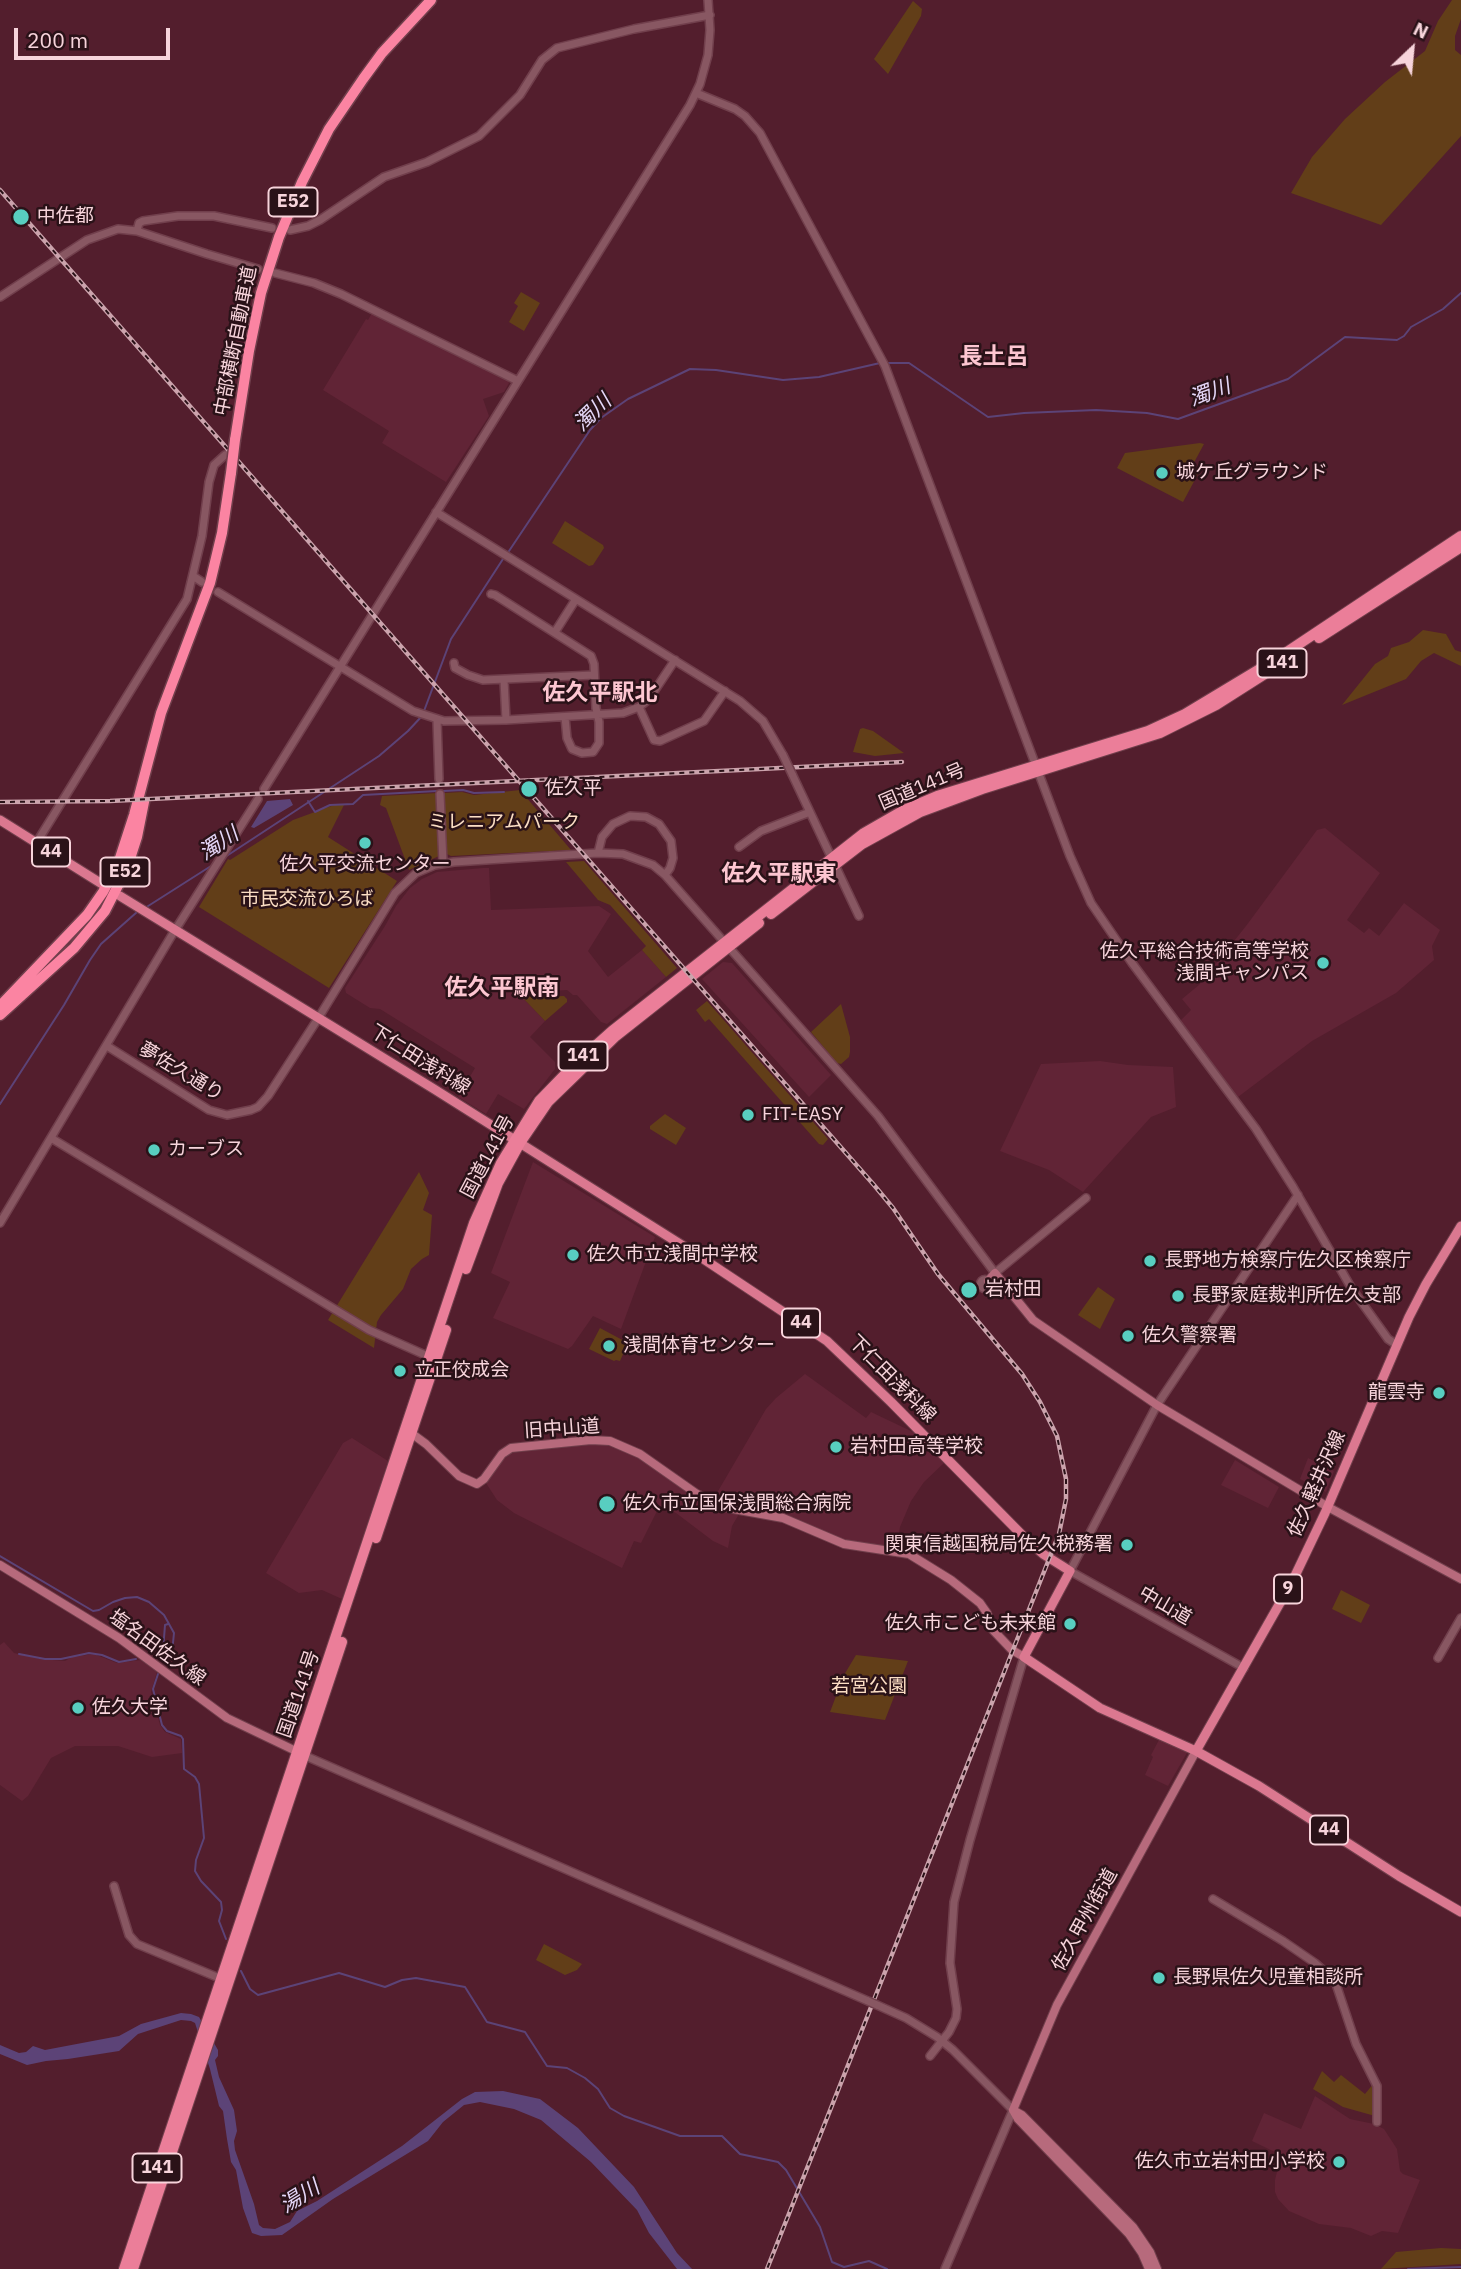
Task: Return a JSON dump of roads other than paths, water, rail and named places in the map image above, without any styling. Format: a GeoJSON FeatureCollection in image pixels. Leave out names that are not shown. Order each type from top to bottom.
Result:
{"type":"FeatureCollection","features":[{"type":"Feature","properties":{"kind":"highway","name":"中部横断自動車道"},"geometry":{"type":"LineString","coordinates":[[0,1006],[82,921],[110,879],[124,847],[153,738],[210,583],[222,533],[249,351],[261,293],[279,237],[302,182],[329,129],[382,53],[431,0]]}},
{"type":"Feature","properties":{"kind":"highway","name":"国道141号"},"geometry":{"type":"LineString","coordinates":[[1037,768],[1137,735],[1185,714],[1278,658],[1461,536]]}},
{"type":"Feature","properties":{"kind":"highway","name":"国道141号"},"geometry":{"type":"LineString","coordinates":[[124,2269],[302,1754],[481,1206],[547,1091],[640,1008],[726,945],[864,834],[916,804],[958,788],[1133,743],[1190,720],[1461,547]]}},
{"type":"Feature","properties":{"kind":"highway","name":"中部横断自動車道"},"geometry":{"type":"LineString","coordinates":[[0,1015],[74,948],[97,923],[113,899],[133,850],[146,786],[172,687]]}},
{"type":"Feature","properties":{"kind":"highway","name":"国道141号"},"geometry":{"type":"LineString","coordinates":[[132,2269],[195,2068]]}},
{"type":"Feature","properties":{"kind":"main road","name":"44"},"geometry":{"type":"LineString","coordinates":[[0,820],[102,884]]}},
{"type":"Feature","properties":{"kind":"main road","name":"下仁田浅科線"},"geometry":{"type":"LineString","coordinates":[[120,895],[517,1141],[827,1341],[1026,1539],[1070,1571]]}},
{"type":"Feature","properties":{"kind":"main road","name":"佐久軽井沢線"},"geometry":{"type":"LineString","coordinates":[[1196,1751],[1293,1580],[1328,1507],[1396,1345],[1426,1283],[1461,1226]]}},
{"type":"Feature","properties":{"kind":"main road"},"geometry":{"type":"LineString","coordinates":[[988,1281],[995,1273],[1033,1320],[1157,1405],[1328,1507],[1461,1579]]}},
{"type":"Feature","properties":{"kind":"main road","name":"旧中山道"},"geometry":{"type":"LineString","coordinates":[[408,1431],[459,1476],[477,1484],[481,1483],[502,1454],[511,1448],[591,1440],[610,1441],[640,1454],[700,1496],[728,1508],[783,1518],[844,1544],[909,1554],[951,1580],[980,1604],[987,1613],[992,1629],[1012,1650],[1024,1657]]}},
{"type":"Feature","properties":{"kind":"main road","name":"塩名田佐久線"},"geometry":{"type":"LineString","coordinates":[[0,1565],[119,1638],[228,1718],[302,1754]]}},
{"type":"Feature","properties":{"kind":"main road"},"geometry":{"type":"LineString","coordinates":[[1024,1657],[1070,1571]]}},
{"type":"Feature","properties":{"kind":"main road","name":"44"},"geometry":{"type":"LineString","coordinates":[[1024,1657],[1100,1707],[1196,1751],[1259,1786],[1399,1876],[1461,1912]]}},
{"type":"Feature","properties":{"kind":"main road","name":"佐久甲州街道"},"geometry":{"type":"LineString","coordinates":[[1013,2110],[1056,2005],[1196,1751]]}},
{"type":"Feature","properties":{"kind":"main road"},"geometry":{"type":"LineString","coordinates":[[1013,2110],[1018,2119],[1129,2234],[1149,2269]]}},
{"type":"Feature","properties":{"kind":"main road"},"geometry":{"type":"LineString","coordinates":[[1013,2110],[1022,2115],[1133,2227],[1150,2252],[1157,2269]]}},
{"type":"Feature","properties":{"kind":"street"},"geometry":{"type":"LineString","coordinates":[[264,789],[696,93],[708,55],[708,0]]}},
{"type":"Feature","properties":{"kind":"street"},"geometry":{"type":"LineString","coordinates":[[290,230],[308,226],[384,177],[427,162],[479,136],[520,95],[542,60],[557,48],[634,29],[710,15]]}},
{"type":"Feature","properties":{"kind":"street"},"geometry":{"type":"LineString","coordinates":[[696,93],[736,110],[760,133],[883,362],[917,445],[1070,856],[1095,911],[1248,1117],[1298,1195],[1352,1289],[1388,1339],[1396,1345]]}},
{"type":"Feature","properties":{"kind":"street"},"geometry":{"type":"LineString","coordinates":[[137,231],[139,223],[143,221],[186,215],[214,216],[272,228]]}},
{"type":"Feature","properties":{"kind":"street"},"geometry":{"type":"LineString","coordinates":[[0,297],[97,235],[118,229],[137,231],[258,268]]}},
{"type":"Feature","properties":{"kind":"street"},"geometry":{"type":"LineString","coordinates":[[275,273],[314,283],[341,294],[518,381]]}},
{"type":"Feature","properties":{"kind":"street"},"geometry":{"type":"LineString","coordinates":[[37,842],[187,598],[202,536],[209,482],[216,463],[225,455]]}},
{"type":"Feature","properties":{"kind":"street"},"geometry":{"type":"LineString","coordinates":[[436,512],[752,710],[763,722],[783,755],[859,916]]}},
{"type":"Feature","properties":{"kind":"street"},"geometry":{"type":"LineString","coordinates":[[193,576],[202,582]]}},
{"type":"Feature","properties":{"kind":"street"},"geometry":{"type":"LineString","coordinates":[[218,592],[417,712],[437,720],[454,722],[615,714],[639,707],[656,690],[675,660]]}},
{"type":"Feature","properties":{"kind":"street"},"geometry":{"type":"LineString","coordinates":[[491,594],[591,656],[600,722],[599,743],[595,750],[590,753],[578,752],[572,748],[568,741],[565,717]]}},
{"type":"Feature","properties":{"kind":"street"},"geometry":{"type":"LineString","coordinates":[[555,632],[576,599]]}},
{"type":"Feature","properties":{"kind":"street"},"geometry":{"type":"LineString","coordinates":[[454,663],[455,668],[472,678],[504,680],[594,675]]}},
{"type":"Feature","properties":{"kind":"street"},"geometry":{"type":"LineString","coordinates":[[504,680],[506,720]]}},
{"type":"Feature","properties":{"kind":"street"},"geometry":{"type":"LineString","coordinates":[[639,707],[654,740],[660,741],[704,721],[725,691]]}},
{"type":"Feature","properties":{"kind":"street"},"geometry":{"type":"LineString","coordinates":[[437,720],[439,779]]}},
{"type":"Feature","properties":{"kind":"street"},"geometry":{"type":"LineString","coordinates":[[440,794],[443,863],[598,853],[632,856],[653,865],[665,875],[883,1123],[995,1273],[1086,1198]]}},
{"type":"Feature","properties":{"kind":"street"},"geometry":{"type":"LineString","coordinates":[[0,1223],[176,929],[258,799]]}},
{"type":"Feature","properties":{"kind":"street"},"geometry":{"type":"LineString","coordinates":[[739,847],[761,831],[810,812]]}},
{"type":"Feature","properties":{"kind":"street"},"geometry":{"type":"LineString","coordinates":[[598,853],[602,836],[610,826],[623,818],[646,817],[659,824],[671,841],[673,858],[665,875]]}},
{"type":"Feature","properties":{"kind":"street","name":"夢佐久通り"},"geometry":{"type":"LineString","coordinates":[[107,1046],[209,1110],[222,1115],[235,1115],[251,1110],[263,1102],[398,889],[416,873],[443,863]]}},
{"type":"Feature","properties":{"kind":"street"},"geometry":{"type":"LineString","coordinates":[[51,1138],[369,1330],[433,1359]]}},
{"type":"Feature","properties":{"kind":"street"},"geometry":{"type":"LineString","coordinates":[[1070,1571],[1157,1405],[1298,1195]]}},
{"type":"Feature","properties":{"kind":"street","name":"中山道"},"geometry":{"type":"LineString","coordinates":[[1070,1571],[1244,1668]]}},
{"type":"Feature","properties":{"kind":"street"},"geometry":{"type":"LineString","coordinates":[[1438,1658],[1461,1618]]}},
{"type":"Feature","properties":{"kind":"street"},"geometry":{"type":"LineString","coordinates":[[930,2056],[951,2029],[957,2014],[950,1963],[954,1902],[1024,1657]]}},
{"type":"Feature","properties":{"kind":"street"},"geometry":{"type":"LineString","coordinates":[[302,1754],[877,2005],[921,2026],[942,2041],[1013,2110],[945,2269]]}},
{"type":"Feature","properties":{"kind":"street"},"geometry":{"type":"LineString","coordinates":[[114,1886],[129,1935],[137,1944],[226,1980]]}},
{"type":"Feature","properties":{"kind":"street"},"geometry":{"type":"LineString","coordinates":[[1213,1899],[1290,1945],[1335,1981],[1356,2044],[1377,2086],[1377,2122]]}},
{"type":"Feature","properties":{"kind":"waterway","name":"濁川"},"geometry":{"type":"LineString","coordinates":[[885,363],[909,363],[988,417],[1096,410],[1147,413],[1178,419],[1288,379],[1345,337],[1397,340],[1411,327],[1443,309],[1461,293]]}},
{"type":"Feature","properties":{"kind":"waterway","name":"濁川"},"geometry":{"type":"LineString","coordinates":[[507,554],[590,430],[601,418],[628,399],[690,369],[783,380],[819,377],[880,363]]}},
{"type":"Feature","properties":{"kind":"waterway","name":"濁川"},"geometry":{"type":"LineString","coordinates":[[424,711],[451,639],[503,559]]}},
{"type":"Feature","properties":{"kind":"waterway","name":"濁川"},"geometry":{"type":"LineString","coordinates":[[225,857],[379,756],[422,716]]}},
{"type":"Feature","properties":{"kind":"waterway"},"geometry":{"type":"LineString","coordinates":[[308,801],[315,812],[330,805],[353,804],[363,795],[437,791]]}},
{"type":"Feature","properties":{"kind":"waterway"},"geometry":{"type":"LineString","coordinates":[[443,791],[504,792]]}},
{"type":"Feature","properties":{"kind":"waterway","name":"濁川"},"geometry":{"type":"LineString","coordinates":[[145,908],[211,866]]}},
{"type":"Feature","properties":{"kind":"waterway","name":"濁川"},"geometry":{"type":"LineString","coordinates":[[0,1104],[101,944],[137,912]]}},
{"type":"Feature","properties":{"kind":"waterway"},"geometry":{"type":"LineString","coordinates":[[0,1556],[93,1611],[125,1598],[137,1597],[149,1602],[164,1615],[174,1633],[173,1643],[164,1662]]}},
{"type":"Feature","properties":{"kind":"waterway"},"geometry":{"type":"LineString","coordinates":[[159,1655],[163,1651],[165,1625],[168,1624]]}},
{"type":"Feature","properties":{"kind":"waterway"},"geometry":{"type":"LineString","coordinates":[[19,1654],[61,1659],[89,1653],[119,1662],[136,1659]]}},
{"type":"Feature","properties":{"kind":"waterway"},"geometry":{"type":"LineString","coordinates":[[158,1674],[153,1689],[162,1725],[167,1731],[183,1739],[184,1769],[195,1777],[199,1784],[204,1838],[195,1871],[221,1902],[219,1921],[226,1939]]}},
{"type":"Feature","properties":{"kind":"waterway"},"geometry":{"type":"LineString","coordinates":[[241,1971],[250,1989],[258,1995],[339,1973],[385,1987],[416,1978],[465,1987],[487,2022],[525,2032],[547,2066],[567,2068],[585,2078],[598,2089],[610,2108],[624,2116],[680,2136],[722,2136],[740,2154],[778,2162],[786,2170],[820,2227],[832,2262],[844,2267],[869,2261],[887,2269]]}},
{"type":"Feature","properties":{"kind":"waterway"},"geometry":{"type":"LineString","coordinates":[[1408,2269],[1461,2267]]}},
{"type":"Feature","properties":{"kind":"tunnel"},"geometry":{"type":"LineString","coordinates":[[439,779],[440,794]]}},
{"type":"Feature","properties":{"kind":"railway"},"geometry":{"type":"LineString","coordinates":[[0,190],[874,1185],[938,1274],[1022,1374],[1057,1436],[1066,1479],[1066,1499],[1059,1534],[767,2269]]}},
{"type":"Feature","properties":{"kind":"railway"},"geometry":{"type":"LineString","coordinates":[[0,802],[110,801],[902,762]]}},
{"type":"Feature","properties":{"kind":"place","name":"中佐都"},"geometry":{"type":"Point","coordinates":[21,217]}},
{"type":"Feature","properties":{"kind":"place","name":"城ケ丘グラウンド"},"geometry":{"type":"Point","coordinates":[1162,473]}},
{"type":"Feature","properties":{"kind":"place","name":"佐久平"},"geometry":{"type":"Point","coordinates":[529,789]}},
{"type":"Feature","properties":{"kind":"place","name":"佐久平交流センター"},"geometry":{"type":"Point","coordinates":[365,843]}},
{"type":"Feature","properties":{"kind":"place","name":"佐久平総合技術高等学校 浅間キャンパス"},"geometry":{"type":"Point","coordinates":[1323,963]}},
{"type":"Feature","properties":{"kind":"place","name":"FIT-EASY"},"geometry":{"type":"Point","coordinates":[748,1115]}},
{"type":"Feature","properties":{"kind":"place","name":"カーブス"},"geometry":{"type":"Point","coordinates":[154,1150]}},
{"type":"Feature","properties":{"kind":"place","name":"佐久市立浅間中学校"},"geometry":{"type":"Point","coordinates":[573,1255]}},
{"type":"Feature","properties":{"kind":"place","name":"長野地方検察庁佐久区検察庁"},"geometry":{"type":"Point","coordinates":[1150,1261]}},
{"type":"Feature","properties":{"kind":"place","name":"岩村田"},"geometry":{"type":"Point","coordinates":[969,1290]}},
{"type":"Feature","properties":{"kind":"place","name":"長野家庭裁判所佐久支部"},"geometry":{"type":"Point","coordinates":[1178,1296]}},
{"type":"Feature","properties":{"kind":"place","name":"佐久警察署"},"geometry":{"type":"Point","coordinates":[1128,1336]}},
{"type":"Feature","properties":{"kind":"place","name":"浅間体育センター"},"geometry":{"type":"Point","coordinates":[609,1346]}},
{"type":"Feature","properties":{"kind":"place","name":"立正佼成会"},"geometry":{"type":"Point","coordinates":[400,1371]}},
{"type":"Feature","properties":{"kind":"place","name":"龍雲寺"},"geometry":{"type":"Point","coordinates":[1439,1393]}},
{"type":"Feature","properties":{"kind":"place","name":"岩村田高等学校"},"geometry":{"type":"Point","coordinates":[836,1447]}},
{"type":"Feature","properties":{"kind":"place","name":"佐久市立国保浅間総合病院"},"geometry":{"type":"Point","coordinates":[607,1504]}},
{"type":"Feature","properties":{"kind":"place","name":"関東信越国税局佐久税務署"},"geometry":{"type":"Point","coordinates":[1127,1545]}},
{"type":"Feature","properties":{"kind":"place","name":"佐久市こども未来館"},"geometry":{"type":"Point","coordinates":[1070,1624]}},
{"type":"Feature","properties":{"kind":"place","name":"佐久大学"},"geometry":{"type":"Point","coordinates":[78,1708]}},
{"type":"Feature","properties":{"kind":"place","name":"長野県佐久児童相談所"},"geometry":{"type":"Point","coordinates":[1159,1978]}},
{"type":"Feature","properties":{"kind":"place","name":"佐久市立岩村田小学校"},"geometry":{"type":"Point","coordinates":[1339,2162]}},
{"type":"Feature","properties":{"kind":"district","name":"長土呂"},"geometry":{"type":"Point","coordinates":[994,357]}},
{"type":"Feature","properties":{"kind":"district","name":"佐久平駅北"},"geometry":{"type":"Point","coordinates":[600,693]}},
{"type":"Feature","properties":{"kind":"district","name":"佐久平駅東"},"geometry":{"type":"Point","coordinates":[779,874]}},
{"type":"Feature","properties":{"kind":"district","name":"佐久平駅南"},"geometry":{"type":"Point","coordinates":[502,988]}},
{"type":"Feature","properties":{"kind":"park label","name":"ミレニアムパーク"},"geometry":{"type":"Point","coordinates":[504,823]}},
{"type":"Feature","properties":{"kind":"park label","name":"市民交流ひろば"},"geometry":{"type":"Point","coordinates":[307,900]}},
{"type":"Feature","properties":{"kind":"park label","name":"若宮公園"},"geometry":{"type":"Point","coordinates":[869,1687]}},
{"type":"Feature","properties":{"kind":"water label","name":"湯川"},"geometry":{"type":"Point","coordinates":[300,2197]}}]}
